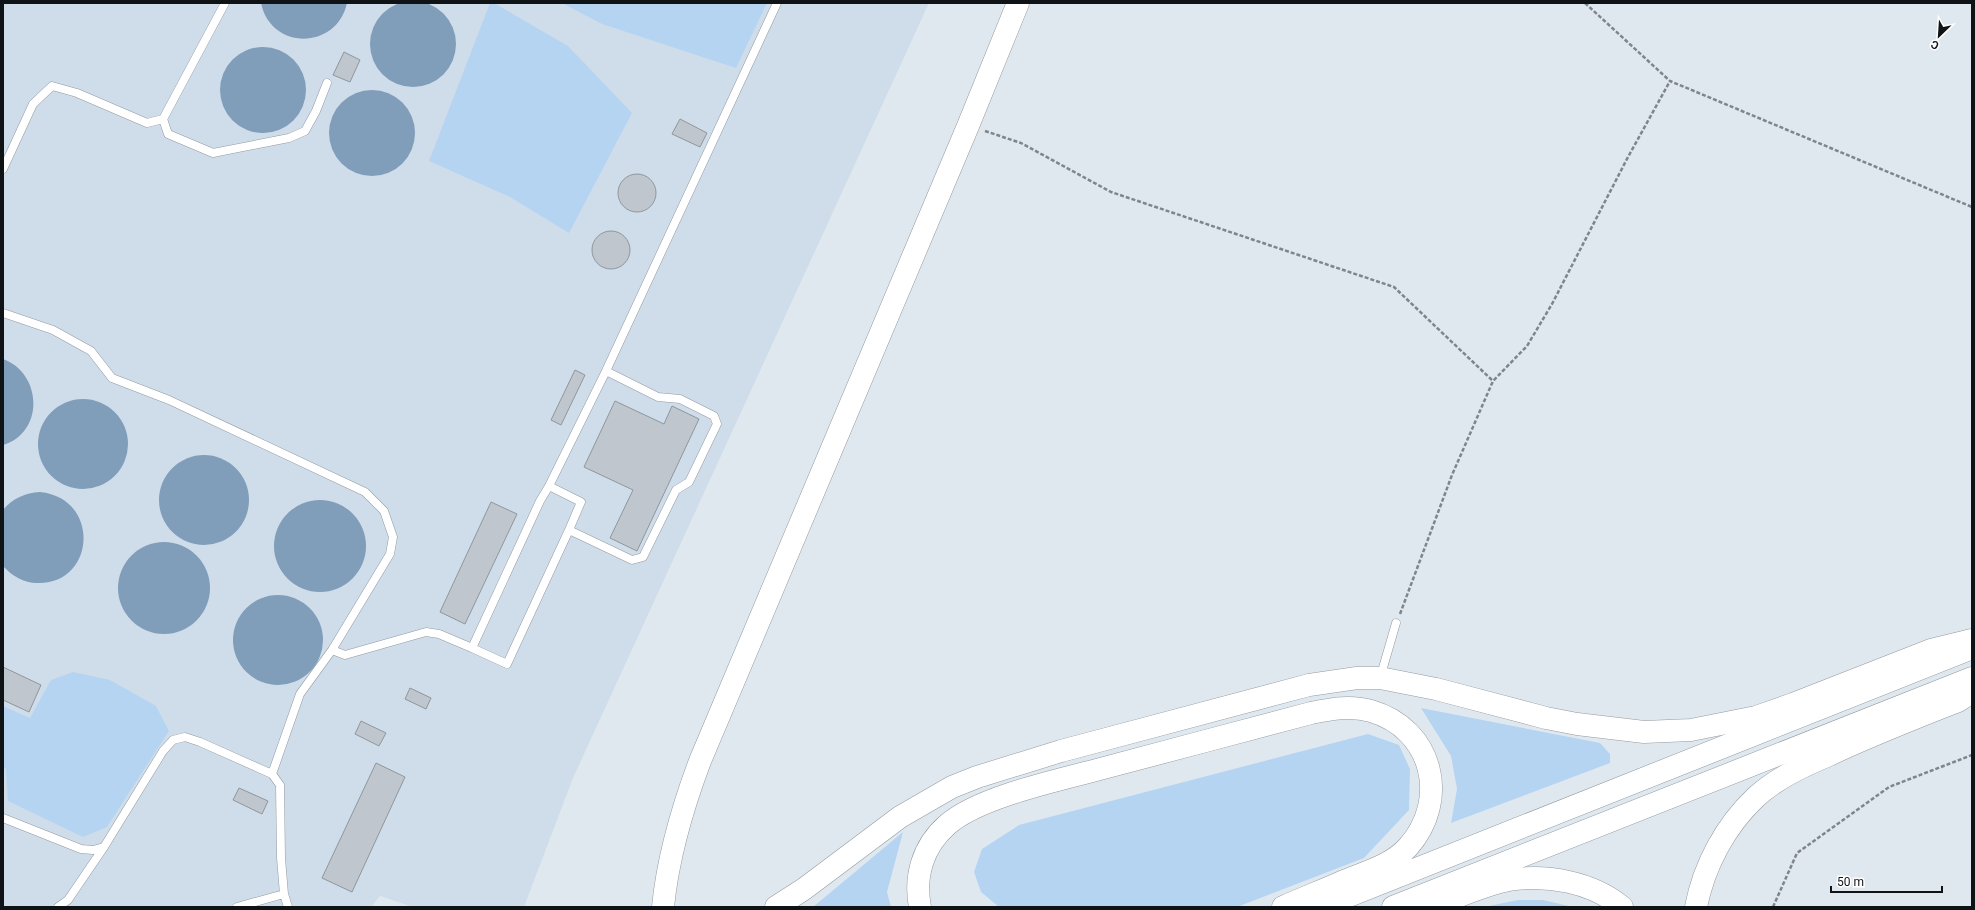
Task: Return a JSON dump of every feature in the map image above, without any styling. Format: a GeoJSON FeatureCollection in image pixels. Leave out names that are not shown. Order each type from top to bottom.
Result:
{"type":"FeatureCollection","features":[{"type":"Feature","properties":{"kind":"main road"},"geometry":{"type":"LineString","coordinates":[[663,907],[673,844],[684,804],[700,761],[968,126],[1018,3]]}},
{"type":"Feature","properties":{"kind":"main road"},"geometry":{"type":"LineString","coordinates":[[776,907],[804,889],[900,817],[952,788],[977,777],[1068,749],[1309,685],[1357,678],[1380,678],[1436,689],[1546,718],[1577,724],[1622,730],[1666,732],[1698,729],[1756,717],[1931,650],[1972,640]]}},
{"type":"Feature","properties":{"kind":"main road"},"geometry":{"type":"LineString","coordinates":[[1321,907],[1972,648]]}},
{"type":"Feature","properties":{"kind":"main road"},"geometry":{"type":"LineString","coordinates":[[1393,907],[1972,678]]}},
{"type":"Feature","properties":{"kind":"main road"},"geometry":{"type":"LineString","coordinates":[[1696,907],[1707,869],[1720,844],[1746,808],[1766,789],[1778,780],[1806,765],[1958,700],[1972,692]]}},
{"type":"Feature","properties":{"kind":"main road"},"geometry":{"type":"LineString","coordinates":[[920,907],[918,884],[919,871],[932,841],[941,830],[953,820],[988,802],[1067,778],[1311,713],[1342,708],[1356,708],[1383,715],[1395,722],[1417,743],[1428,766],[1432,777],[1432,800],[1423,825],[1407,847],[1387,863],[1283,907]]}},
{"type":"Feature","properties":{"kind":"main road"},"geometry":{"type":"LineString","coordinates":[[1431,907],[1508,880],[1538,878],[1559,880],[1590,888],[1622,907]]}},
{"type":"Feature","properties":{"kind":"lane"},"geometry":{"type":"LineString","coordinates":[[3,170],[33,104],[52,86],[77,93],[147,123],[163,118],[225,3]]}},
{"type":"Feature","properties":{"kind":"lane"},"geometry":{"type":"LineString","coordinates":[[472,648],[540,501],[549,486],[606,371],[777,3]]}},
{"type":"Feature","properties":{"kind":"lane"},"geometry":{"type":"LineString","coordinates":[[163,118],[168,134],[213,153],[289,138],[305,130],[316,111],[327,83]]}},
{"type":"Feature","properties":{"kind":"lane"},"geometry":{"type":"LineString","coordinates":[[3,313],[53,330],[91,351],[112,378],[169,400],[365,492],[384,511],[393,538],[390,554],[332,650],[300,694],[272,774]]}},
{"type":"Feature","properties":{"kind":"lane"},"geometry":{"type":"LineString","coordinates":[[569,530],[632,560],[643,557],[676,490],[689,482],[717,424],[714,416],[680,400],[658,397],[606,371]]}},
{"type":"Feature","properties":{"kind":"lane"},"geometry":{"type":"LineString","coordinates":[[332,650],[345,655],[426,632],[439,634],[507,664],[581,502],[549,486]]}},
{"type":"Feature","properties":{"kind":"lane"},"geometry":{"type":"LineString","coordinates":[[1380,678],[1396,623]]}},
{"type":"Feature","properties":{"kind":"lane"},"geometry":{"type":"LineString","coordinates":[[58,907],[68,900],[104,847],[163,751],[173,740],[185,737],[200,742],[272,774],[280,785],[281,858],[284,894],[288,907]]}},
{"type":"Feature","properties":{"kind":"lane"},"geometry":{"type":"LineString","coordinates":[[3,818],[81,849],[93,850],[104,847]]}},
{"type":"Feature","properties":{"kind":"lane"},"geometry":{"type":"LineString","coordinates":[[237,907],[284,894]]}},
{"type":"Feature","properties":{"kind":"path"},"geometry":{"type":"LineString","coordinates":[[1585,3],[1670,81],[1972,207]]}},
{"type":"Feature","properties":{"kind":"path"},"geometry":{"type":"LineString","coordinates":[[1396,623],[1452,475],[1493,381],[1527,346],[1552,304],[1628,157],[1670,81]]}},
{"type":"Feature","properties":{"kind":"path"},"geometry":{"type":"LineString","coordinates":[[968,126],[1021,143],[1111,192],[1394,287],[1493,381]]}},
{"type":"Feature","properties":{"kind":"path"},"geometry":{"type":"LineString","coordinates":[[1773,907],[1797,853],[1889,787],[1972,755]]}},
{"type":"Feature","properties":{"kind":"shaded area"},"geometry":{"type":"Polygon","coordinates":[[[413,1],[429,4],[437,8],[449,20],[453,28],[456,44],[453,60],[449,68],[437,80],[429,84],[413,87],[397,84],[389,80],[377,68],[373,60],[370,44],[373,28],[377,20],[389,8],[397,4],[413,1]]]}},
{"type":"Feature","properties":{"kind":"shaded area"},"geometry":{"type":"Polygon","coordinates":[[[3,3],[929,3],[573,778],[524,907],[413,907],[380,896],[371,907],[3,907],[3,3]]]}},
{"type":"Feature","properties":{"kind":"shaded area"},"geometry":{"type":"Polygon","coordinates":[[[261,3],[347,3],[341,18],[331,30],[318,36],[304,39],[290,36],[277,30],[267,19],[261,3]]]}},
{"type":"Feature","properties":{"kind":"shaded area"},"geometry":{"type":"Polygon","coordinates":[[[490,3],[494,3],[568,46],[632,113],[569,233],[510,197],[429,161],[490,3]]]}},
{"type":"Feature","properties":{"kind":"shaded area"},"geometry":{"type":"Polygon","coordinates":[[[562,3],[767,3],[736,68],[602,24],[562,3]]]}},
{"type":"Feature","properties":{"kind":"shaded area"},"geometry":{"type":"Polygon","coordinates":[[[263,47],[280,50],[294,59],[303,73],[306,90],[303,107],[294,121],[280,130],[263,133],[246,130],[232,121],[223,107],[220,90],[223,73],[232,59],[246,50],[263,47]]]}},
{"type":"Feature","properties":{"kind":"shaded area"},"geometry":{"type":"Polygon","coordinates":[[[372,90],[389,93],[403,102],[412,116],[415,133],[412,150],[403,164],[389,173],[372,176],[355,173],[341,164],[332,150],[329,133],[332,116],[341,102],[355,93],[372,90]]]}},
{"type":"Feature","properties":{"kind":"shaded area"},"geometry":{"type":"Polygon","coordinates":[[[3,359],[16,366],[25,377],[31,389],[33,402],[32,416],[26,428],[17,438],[3,445],[3,359]]]}},
{"type":"Feature","properties":{"kind":"shaded area"},"geometry":{"type":"Polygon","coordinates":[[[74,399],[92,399],[108,406],[121,419],[128,435],[128,453],[121,469],[108,482],[92,489],[74,489],[58,482],[45,469],[38,453],[38,435],[45,419],[58,406],[74,399]]]}},
{"type":"Feature","properties":{"kind":"shaded area"},"geometry":{"type":"Polygon","coordinates":[[[195,455],[213,455],[229,462],[242,475],[249,491],[249,509],[242,525],[229,538],[213,545],[195,545],[179,538],[166,525],[159,509],[159,491],[166,475],[179,462],[195,455]]]}},
{"type":"Feature","properties":{"kind":"shaded area"},"geometry":{"type":"Polygon","coordinates":[[[40,492],[60,498],[74,509],[81,524],[84,540],[80,557],[71,570],[57,580],[32,583],[18,578],[3,566],[3,510],[11,502],[20,497],[40,492]]]}},
{"type":"Feature","properties":{"kind":"shaded area"},"geometry":{"type":"Polygon","coordinates":[[[320,500],[337,504],[352,514],[362,529],[366,546],[362,563],[352,578],[337,588],[320,592],[303,588],[288,578],[278,563],[274,546],[278,529],[288,514],[303,504],[320,500]]]}},
{"type":"Feature","properties":{"kind":"shaded area"},"geometry":{"type":"Polygon","coordinates":[[[164,542],[181,546],[196,556],[206,571],[210,588],[206,605],[196,620],[181,630],[164,634],[147,630],[132,620],[122,605],[118,588],[122,571],[132,556],[147,546],[164,542]]]}},
{"type":"Feature","properties":{"kind":"shaded area"},"geometry":{"type":"Polygon","coordinates":[[[269,595],[287,595],[303,602],[316,615],[323,631],[323,649],[316,665],[303,678],[287,685],[269,685],[253,678],[240,665],[233,649],[233,631],[240,615],[253,602],[269,595]]]}},
{"type":"Feature","properties":{"kind":"shaded area"},"geometry":{"type":"Polygon","coordinates":[[[73,672],[110,680],[156,706],[169,731],[107,827],[83,837],[8,801],[6,769],[3,767],[3,706],[30,718],[51,680],[73,672]]]}},
{"type":"Feature","properties":{"kind":"shaded area"},"geometry":{"type":"Polygon","coordinates":[[[1421,708],[1600,743],[1610,754],[1610,763],[1451,823],[1457,789],[1451,756],[1421,708]]]}},
{"type":"Feature","properties":{"kind":"shaded area"},"geometry":{"type":"Polygon","coordinates":[[[1368,734],[1399,745],[1410,769],[1409,810],[1364,858],[1237,907],[999,907],[981,892],[974,872],[982,849],[1019,825],[1368,734]]]}},
{"type":"Feature","properties":{"kind":"shaded area"},"geometry":{"type":"Polygon","coordinates":[[[903,832],[887,892],[891,907],[813,907],[903,832]]]}},
{"type":"Feature","properties":{"kind":"shaded area"},"geometry":{"type":"Polygon","coordinates":[[[1518,900],[1543,900],[1573,907],[1484,907],[1518,900]]]}},
{"type":"Feature","properties":{"kind":"building"},"geometry":{"type":"Polygon","coordinates":[[[344,52],[360,60],[350,82],[333,75],[344,52]]]}},
{"type":"Feature","properties":{"kind":"building"},"geometry":{"type":"Polygon","coordinates":[[[680,119],[707,133],[700,147],[672,134],[680,119]]]}},
{"type":"Feature","properties":{"kind":"building"},"geometry":{"type":"Polygon","coordinates":[[[637,174],[650,180],[656,193],[650,206],[637,212],[624,206],[618,193],[624,180],[637,174]]]}},
{"type":"Feature","properties":{"kind":"building"},"geometry":{"type":"Polygon","coordinates":[[[611,231],[624,237],[630,250],[624,263],[611,269],[598,263],[592,250],[598,237],[611,231]]]}},
{"type":"Feature","properties":{"kind":"building"},"geometry":{"type":"Polygon","coordinates":[[[575,370],[585,375],[561,425],[551,420],[575,370]]]}},
{"type":"Feature","properties":{"kind":"building"},"geometry":{"type":"Polygon","coordinates":[[[615,401],[664,424],[672,406],[699,419],[637,551],[610,538],[633,490],[584,467],[615,401]]]}},
{"type":"Feature","properties":{"kind":"building"},"geometry":{"type":"Polygon","coordinates":[[[491,502],[517,514],[465,624],[440,612],[491,502]]]}},
{"type":"Feature","properties":{"kind":"building"},"geometry":{"type":"Polygon","coordinates":[[[3,667],[41,685],[29,712],[3,700],[3,667]]]}},
{"type":"Feature","properties":{"kind":"building"},"geometry":{"type":"Polygon","coordinates":[[[410,688],[431,698],[426,709],[405,699],[410,688]]]}},
{"type":"Feature","properties":{"kind":"building"},"geometry":{"type":"Polygon","coordinates":[[[361,721],[386,733],[379,746],[355,734],[361,721]]]}},
{"type":"Feature","properties":{"kind":"building"},"geometry":{"type":"Polygon","coordinates":[[[376,763],[405,777],[352,892],[322,878],[376,763]]]}},
{"type":"Feature","properties":{"kind":"building"},"geometry":{"type":"Polygon","coordinates":[[[239,788],[268,801],[262,814],[233,800],[239,788]]]}}]}
